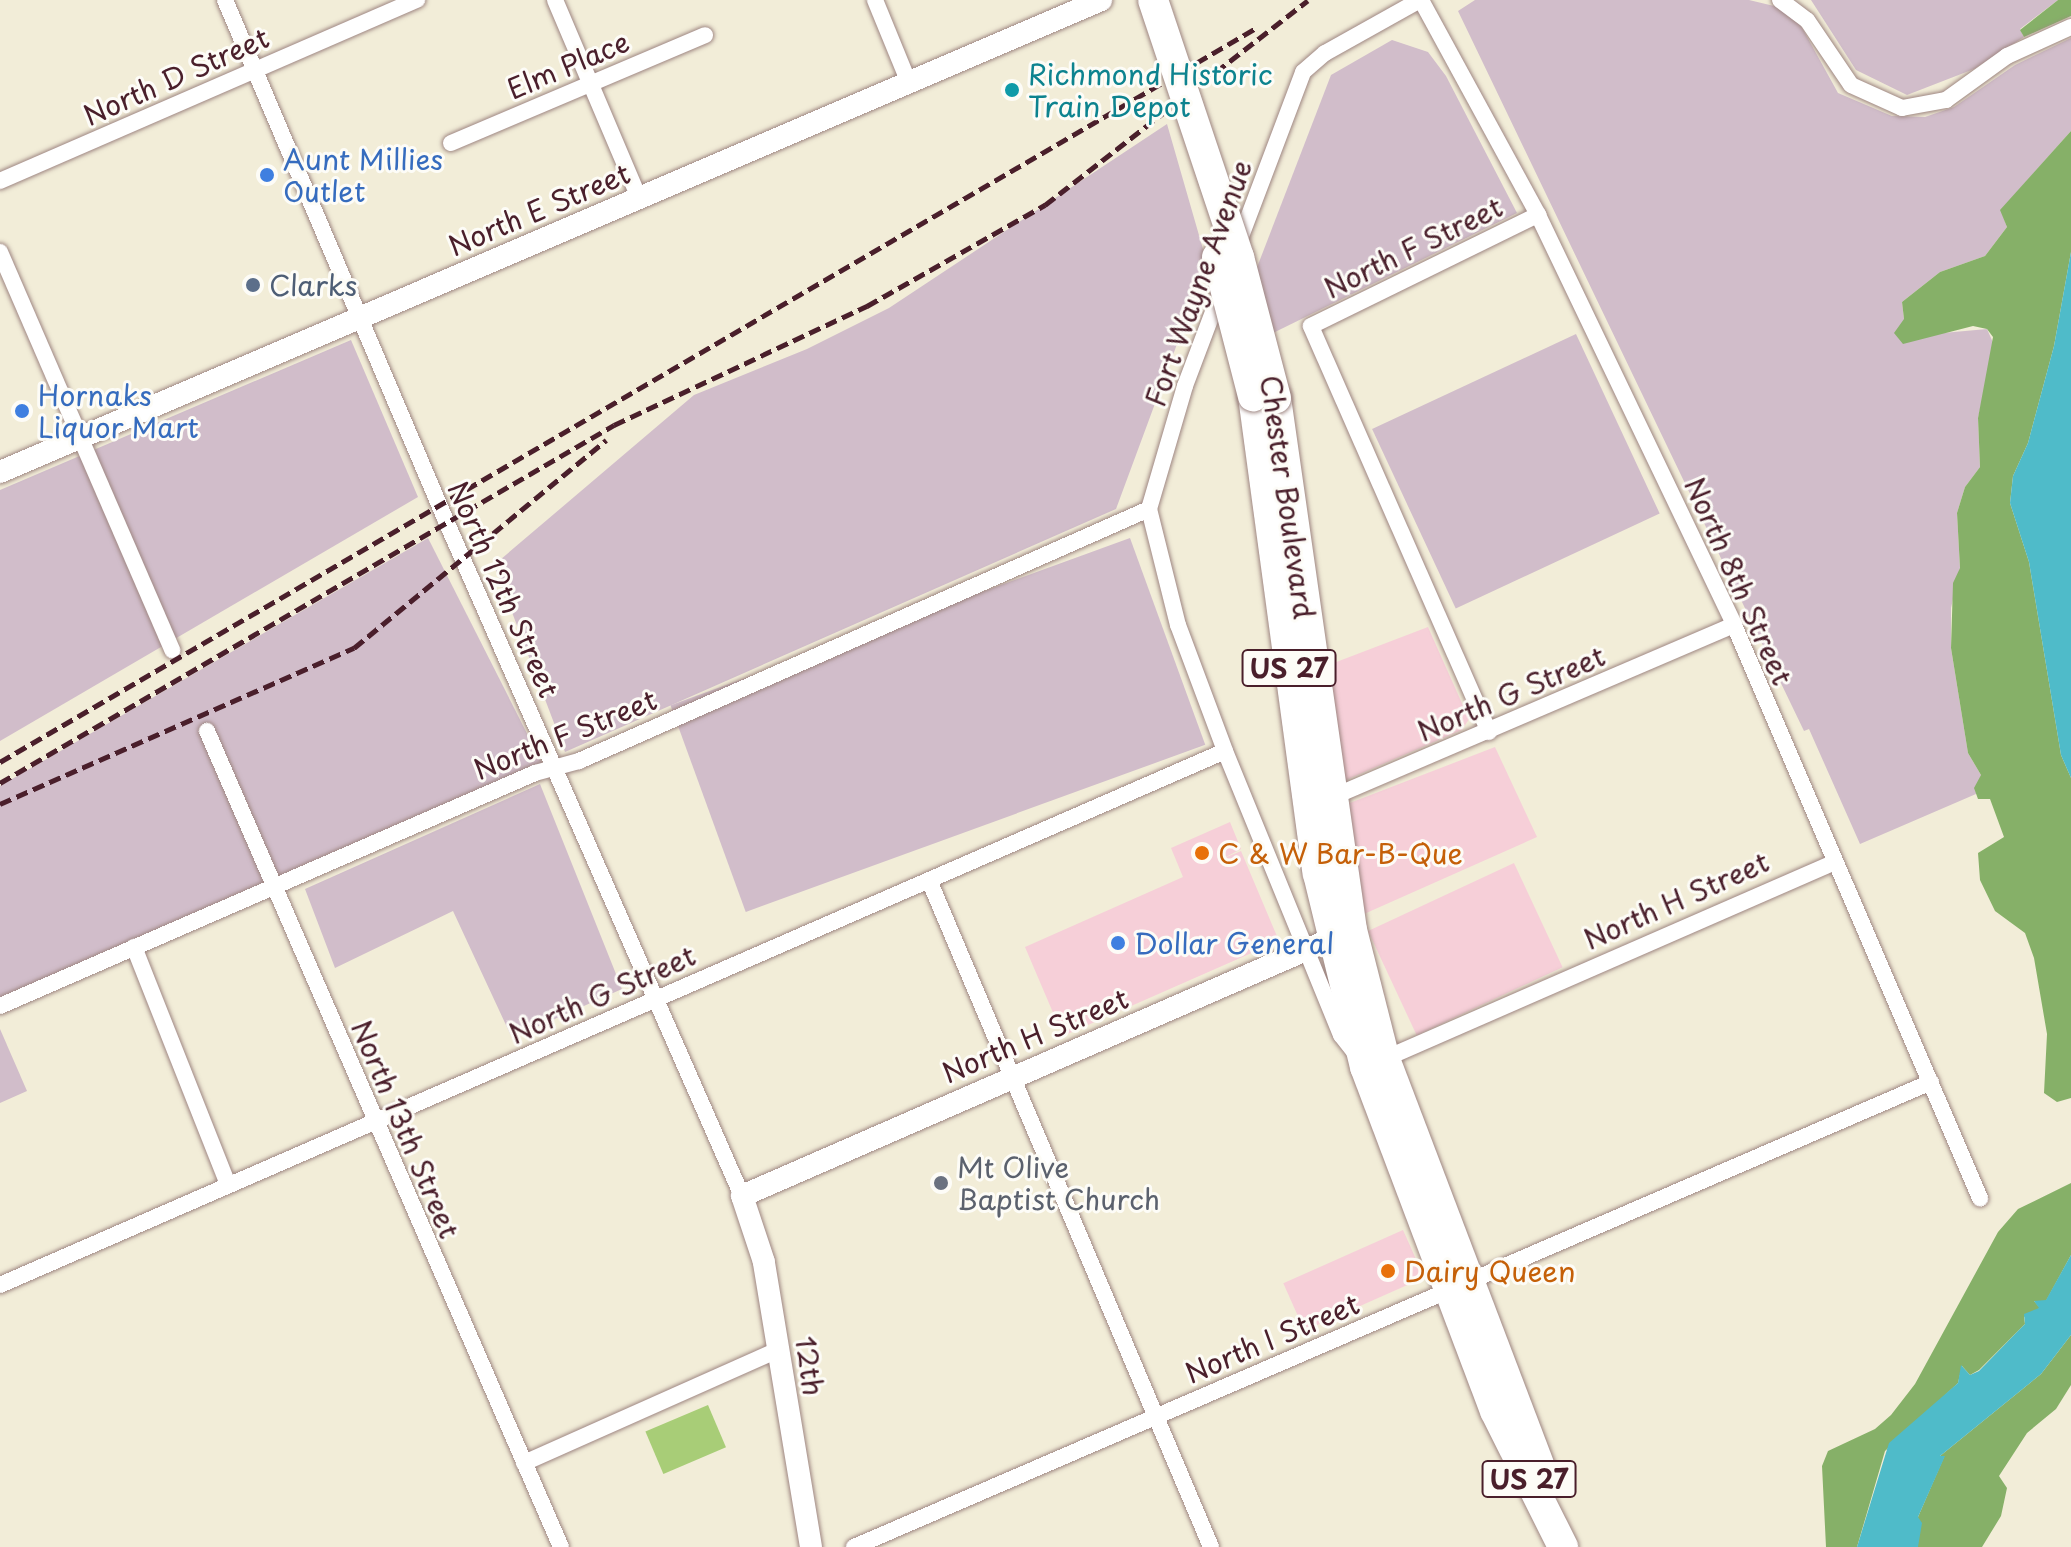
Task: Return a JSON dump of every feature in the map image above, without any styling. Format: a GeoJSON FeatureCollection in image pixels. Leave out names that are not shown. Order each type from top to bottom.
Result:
{"type":"FeatureCollection","features":[{"type":"Feature","properties":{"kind":"highway","name":"Chester Boulevard"},"geometry":{"type":"LineString","coordinates":[[1133,0],[1264,397]]}},
{"type":"Feature","properties":{"kind":"highway","name":"Chester Boulevard"},"geometry":{"type":"LineString","coordinates":[[1153,0],[1239,257],[1264,397],[1318,802],[1331,940],[1458,1286],[1518,1401],[1565,1547]]}},
{"type":"Feature","properties":{"kind":"street","name":"North 12th Street"},"geometry":{"type":"LineString","coordinates":[[225,0],[554,768],[742,1196]]}},
{"type":"Feature","properties":{"kind":"street","name":"North D Street"},"geometry":{"type":"LineString","coordinates":[[0,181],[417,0]]}},
{"type":"Feature","properties":{"kind":"street"},"geometry":{"type":"LineString","coordinates":[[555,0],[639,198]]}},
{"type":"Feature","properties":{"kind":"street"},"geometry":{"type":"LineString","coordinates":[[875,0],[909,83]]}},
{"type":"Feature","properties":{"kind":"street","name":"North E Street"},"geometry":{"type":"LineString","coordinates":[[0,472],[1101,0]]}},
{"type":"Feature","properties":{"kind":"street","name":"North 8th Street"},"geometry":{"type":"LineString","coordinates":[[1421,0],[1538,215],[1734,625],[1980,1198]]}},
{"type":"Feature","properties":{"kind":"street","name":"Fort Wayne Avenue"},"geometry":{"type":"LineString","coordinates":[[1149,509],[1185,386],[1303,72],[1325,53],[1421,0]]}},
{"type":"Feature","properties":{"kind":"street"},"geometry":{"type":"LineString","coordinates":[[1780,0],[1807,20],[1851,85],[1902,108],[1946,100],[2007,56],[2071,27]]}},
{"type":"Feature","properties":{"kind":"street","name":"Elm Place"},"geometry":{"type":"LineString","coordinates":[[451,143],[705,35]]}},
{"type":"Feature","properties":{"kind":"street","name":"North F Street"},"geometry":{"type":"LineString","coordinates":[[1489,732],[1311,326],[1538,215]]}},
{"type":"Feature","properties":{"kind":"street"},"geometry":{"type":"LineString","coordinates":[[0,252],[172,650]]}},
{"type":"Feature","properties":{"kind":"street","name":"North F Street"},"geometry":{"type":"LineString","coordinates":[[0,1006],[274,885],[554,768],[579,761],[1149,509]]}},
{"type":"Feature","properties":{"kind":"street","name":"Chester Boulevard"},"geometry":{"type":"LineString","coordinates":[[1149,509],[1178,625],[1225,751],[1331,940],[1341,1035],[1375,1063]]}},
{"type":"Feature","properties":{"kind":"street","name":"North G Street"},"geometry":{"type":"LineString","coordinates":[[1318,802],[1489,732],[1734,625]]}},
{"type":"Feature","properties":{"kind":"street","name":"North 13th Street"},"geometry":{"type":"LineString","coordinates":[[207,731],[374,1122],[561,1547]]}},
{"type":"Feature","properties":{"kind":"street","name":"North G Street"},"geometry":{"type":"LineString","coordinates":[[0,1285],[1225,751]]}},
{"type":"Feature","properties":{"kind":"street","name":"North H Street"},"geometry":{"type":"LineString","coordinates":[[1375,1063],[1835,862]]}},
{"type":"Feature","properties":{"kind":"street"},"geometry":{"type":"LineString","coordinates":[[929,880],[1010,1078],[1211,1547]]}},
{"type":"Feature","properties":{"kind":"street","name":"North H Street"},"geometry":{"type":"LineString","coordinates":[[742,1196],[1331,940]]}},
{"type":"Feature","properties":{"kind":"street"},"geometry":{"type":"LineString","coordinates":[[134,947],[228,1185]]}},
{"type":"Feature","properties":{"kind":"street","name":"North I Street"},"geometry":{"type":"LineString","coordinates":[[854,1547],[1931,1082]]}},
{"type":"Feature","properties":{"kind":"street","name":"12th"},"geometry":{"type":"LineString","coordinates":[[742,1196],[764,1262],[775,1351],[811,1547]]}},
{"type":"Feature","properties":{"kind":"street"},"geometry":{"type":"LineString","coordinates":[[524,1463],[775,1351]]}},
{"type":"Feature","properties":{"kind":"shaded area"},"geometry":{"type":"Polygon","coordinates":[[[1475,0],[1749,0],[1774,6],[1795,15],[1838,93],[1892,116],[1925,117],[1954,107],[2015,65],[2071,38],[2071,131],[2001,210],[2007,227],[1985,256],[1940,272],[1902,302],[1904,319],[1943,333],[1987,329],[1995,347],[1978,418],[1980,467],[1965,487],[1957,513],[1960,568],[1951,608],[1951,648],[1968,753],[1981,775],[1976,794],[1860,844],[1809,729],[1804,731],[1458,11],[1475,0]]]}},
{"type":"Feature","properties":{"kind":"shaded area"},"geometry":{"type":"Polygon","coordinates":[[[1811,0],[2058,0],[2020,29],[2024,37],[1974,69],[1907,95],[1856,70],[1811,0]]]}},
{"type":"Feature","properties":{"kind":"shaded area"},"geometry":{"type":"Polygon","coordinates":[[[1392,40],[1428,52],[1446,76],[1517,213],[1273,333],[1256,270],[1331,75],[1392,40]]]}},
{"type":"Feature","properties":{"kind":"shaded area"},"geometry":{"type":"Polygon","coordinates":[[[1167,124],[1207,263],[1116,509],[565,752],[494,565],[694,395],[807,349],[889,308],[1167,124]]]}},
{"type":"Feature","properties":{"kind":"shaded area"},"geometry":{"type":"Polygon","coordinates":[[[1576,334],[1660,513],[1456,609],[1372,429],[1576,334]]]}},
{"type":"Feature","properties":{"kind":"shaded area"},"geometry":{"type":"Polygon","coordinates":[[[351,340],[418,497],[0,741],[0,490],[351,340]]]}},
{"type":"Feature","properties":{"kind":"shaded area"},"geometry":{"type":"Polygon","coordinates":[[[428,538],[542,763],[0,1004],[0,786],[428,538]]]}},
{"type":"Feature","properties":{"kind":"shaded area"},"geometry":{"type":"Polygon","coordinates":[[[1130,538],[1205,745],[746,912],[670,705],[1130,538]]]}},
{"type":"Feature","properties":{"kind":"shaded area"},"geometry":{"type":"Polygon","coordinates":[[[1428,627],[1469,719],[1462,730],[1346,780],[1337,778],[1318,669],[1428,627]]]}},
{"type":"Feature","properties":{"kind":"shaded area"},"geometry":{"type":"Polygon","coordinates":[[[1495,747],[1537,837],[1364,914],[1342,806],[1495,747]]]}},
{"type":"Feature","properties":{"kind":"shaded area"},"geometry":{"type":"Polygon","coordinates":[[[540,784],[622,989],[512,1038],[453,911],[335,968],[305,889],[540,784]]]}},
{"type":"Feature","properties":{"kind":"shaded area"},"geometry":{"type":"Polygon","coordinates":[[[1230,822],[1241,849],[1222,859],[1241,851],[1279,941],[1063,1036],[1025,947],[1183,877],[1171,848],[1230,822]]]}},
{"type":"Feature","properties":{"kind":"shaded area"},"geometry":{"type":"Polygon","coordinates":[[[1514,863],[1563,967],[1417,1035],[1368,931],[1514,863]]]}},
{"type":"Feature","properties":{"kind":"shaded area"},"geometry":{"type":"Polygon","coordinates":[[[0,1029],[27,1091],[0,1103],[0,1029]]]}},
{"type":"Feature","properties":{"kind":"shaded area"},"geometry":{"type":"Polygon","coordinates":[[[1403,1230],[1424,1278],[1304,1331],[1283,1283],[1403,1230]]]}},
{"type":"Feature","properties":{"kind":"green space"},"geometry":{"type":"Polygon","coordinates":[[[2058,0],[2071,0],[2071,16],[2024,37],[2020,30],[2058,0]]]}},
{"type":"Feature","properties":{"kind":"green space"},"geometry":{"type":"Polygon","coordinates":[[[2071,131],[2071,252],[2054,346],[2028,443],[2013,476],[2010,503],[2029,562],[2061,755],[2071,778],[2071,1098],[2057,1102],[2044,1093],[2047,1034],[2034,958],[2025,933],[1995,911],[1980,880],[1978,853],[2004,837],[1990,799],[1978,799],[1974,788],[1981,775],[1968,753],[1951,648],[1953,583],[1960,568],[1957,513],[1965,487],[1980,467],[1978,418],[1993,337],[1987,329],[1973,326],[1903,344],[1894,333],[1904,319],[1902,302],[1940,272],[1985,256],[2007,227],[2000,210],[2071,131]]]}},
{"type":"Feature","properties":{"kind":"green space"},"geometry":{"type":"Polygon","coordinates":[[[2071,1183],[2071,1255],[2046,1301],[2034,1301],[2040,1308],[2024,1317],[2025,1324],[1979,1370],[1970,1375],[1962,1366],[1958,1383],[1885,1451],[1857,1547],[1826,1547],[1822,1466],[1828,1451],[1875,1429],[1891,1415],[1915,1384],[1998,1232],[2018,1209],[2071,1183]]]}},
{"type":"Feature","properties":{"kind":"green space"},"geometry":{"type":"Polygon","coordinates":[[[2071,1335],[2071,1385],[2056,1409],[2027,1433],[1999,1476],[2007,1488],[2001,1516],[1982,1547],[1918,1547],[1918,1517],[1944,1457],[1940,1456],[2041,1374],[2071,1335]]]}},
{"type":"Feature","properties":{"kind":"green space"},"geometry":{"type":"Polygon","coordinates":[[[708,1405],[726,1447],[663,1474],[645,1432],[708,1405]]]}},
{"type":"Feature","properties":{"kind":"water"},"geometry":{"type":"Polygon","coordinates":[[[2071,252],[2071,778],[2061,755],[2029,562],[2010,503],[2013,476],[2028,443],[2054,346],[2071,252]]]}},
{"type":"Feature","properties":{"kind":"water"},"geometry":{"type":"Polygon","coordinates":[[[2071,1255],[2071,1335],[2041,1374],[1940,1456],[1945,1456],[1918,1517],[1922,1523],[1918,1547],[1857,1547],[1889,1443],[1958,1383],[1961,1365],[1970,1375],[1979,1371],[2025,1324],[2024,1314],[2039,1308],[2034,1301],[2046,1300],[2071,1255]]]}},
{"type":"Feature","properties":{"kind":"railway"},"geometry":{"type":"LineString","coordinates":[[0,783],[614,425],[867,306],[1045,205],[1308,0]]}},
{"type":"Feature","properties":{"kind":"railway"},"geometry":{"type":"LineString","coordinates":[[0,762],[1256,28]]}},
{"type":"Feature","properties":{"kind":"railway"},"geometry":{"type":"LineString","coordinates":[[0,804],[354,648],[606,440]]}},
{"type":"Feature","properties":{"kind":"place","name":"Richmond Historic Train Depot"},"geometry":{"type":"Point","coordinates":[1012,90]}},
{"type":"Feature","properties":{"kind":"place","name":"Aunt Millies Outlet"},"geometry":{"type":"Point","coordinates":[267,175]}},
{"type":"Feature","properties":{"kind":"place","name":"Clarks"},"geometry":{"type":"Point","coordinates":[253,285]}},
{"type":"Feature","properties":{"kind":"place","name":"Hornaks Liquor Mart"},"geometry":{"type":"Point","coordinates":[22,411]}},
{"type":"Feature","properties":{"kind":"place","name":"C & W Bar-B-Que"},"geometry":{"type":"Point","coordinates":[1202,853]}},
{"type":"Feature","properties":{"kind":"place","name":"Dollar General"},"geometry":{"type":"Point","coordinates":[1118,943]}},
{"type":"Feature","properties":{"kind":"place","name":"Mt Olive Baptist Church"},"geometry":{"type":"Point","coordinates":[941,1183]}},
{"type":"Feature","properties":{"kind":"place","name":"Dairy Queen"},"geometry":{"type":"Point","coordinates":[1388,1271]}}]}
